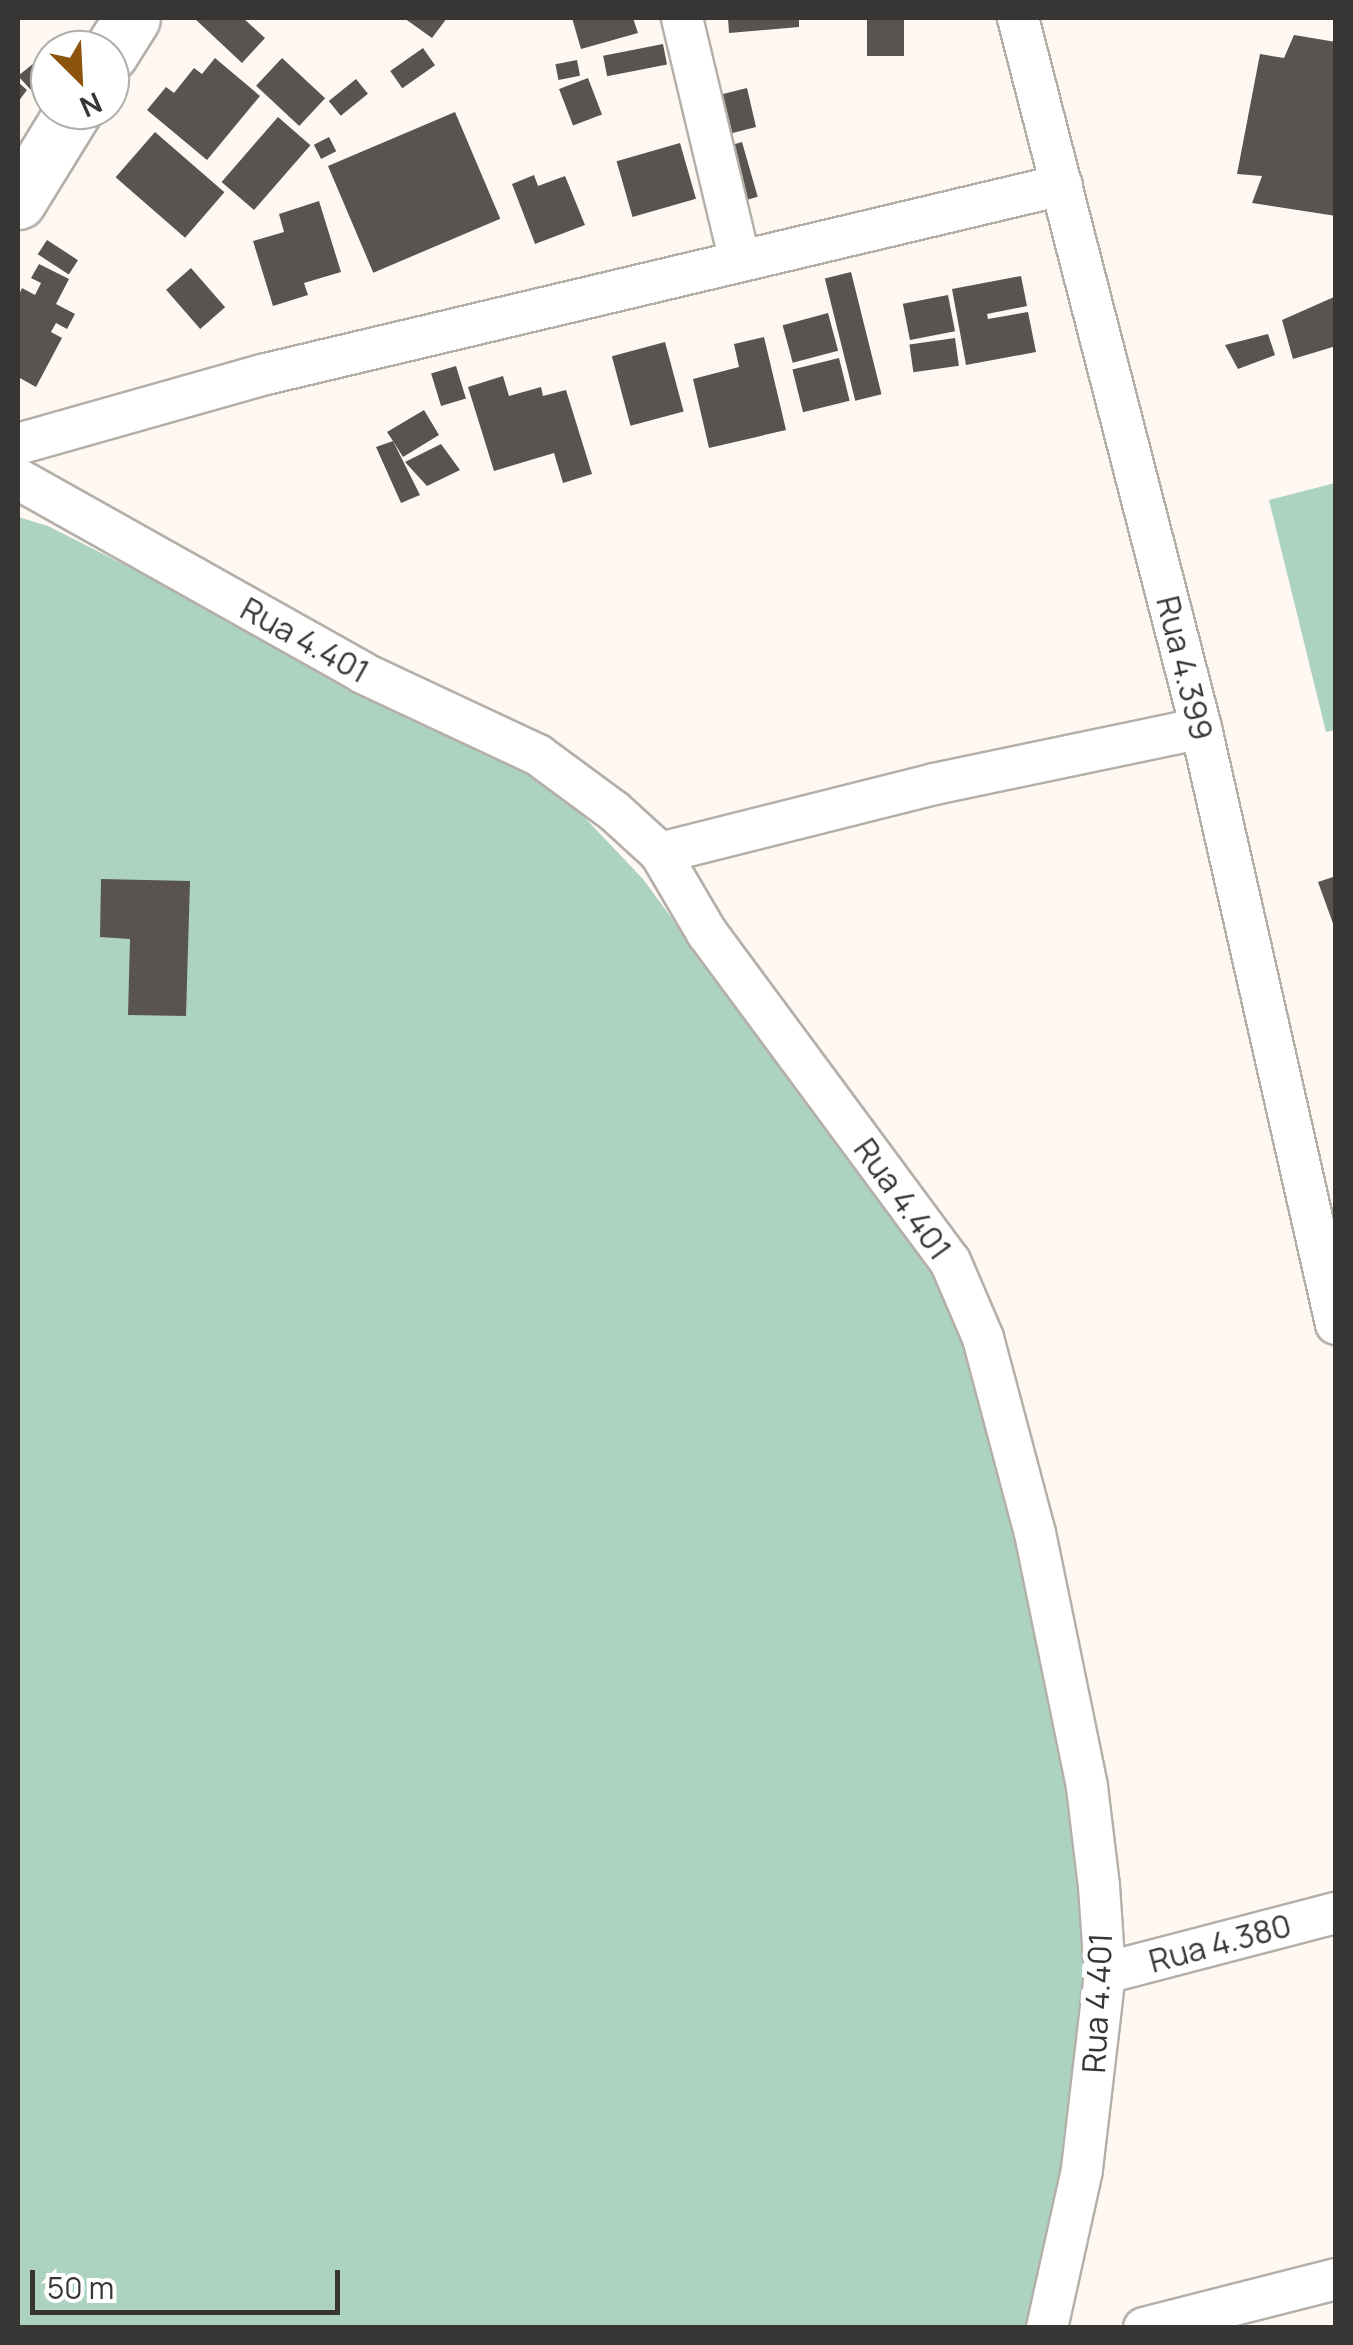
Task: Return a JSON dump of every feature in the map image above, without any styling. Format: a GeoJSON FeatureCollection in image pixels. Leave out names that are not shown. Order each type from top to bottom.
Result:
{"type":"FeatureCollection","features":[{"type":"Feature","properties":{"kind":"main road"},"geometry":{"type":"LineString","coordinates":[[18,202],[62,130]]}},
{"type":"Feature","properties":{"kind":"street"},"geometry":{"type":"LineString","coordinates":[[682,18],[740,261]]}},
{"type":"Feature","properties":{"kind":"street","name":"Rua 4.399"},"geometry":{"type":"LineString","coordinates":[[1018,18],[1201,728],[1336,1324]]}},
{"type":"Feature","properties":{"kind":"street"},"geometry":{"type":"LineString","coordinates":[[18,444],[266,374],[1062,185]]}},
{"type":"Feature","properties":{"kind":"street","name":"Rua 4.401"},"geometry":{"type":"LineString","coordinates":[[18,479],[363,673],[538,755],[614,811],[660,853],[707,933],[950,1261],[983,1338],[1034,1533],[1087,1787],[1106,1974],[1082,2170],[1047,2328]]}},
{"type":"Feature","properties":{"kind":"street"},"geometry":{"type":"LineString","coordinates":[[660,853],[934,784],[1201,728]]}},
{"type":"Feature","properties":{"kind":"street","name":"Rua 4.380"},"geometry":{"type":"LineString","coordinates":[[1106,1974],[1336,1913]]}},
{"type":"Feature","properties":{"kind":"street"},"geometry":{"type":"LineString","coordinates":[[1144,2328],[1336,2280]]}},
{"type":"Feature","properties":{"kind":"green space"},"geometry":{"type":"Polygon","coordinates":[[[1335,483],[1336,730],[1326,732],[1269,500],[1335,483]]]}},
{"type":"Feature","properties":{"kind":"green space"},"geometry":{"type":"Polygon","coordinates":[[[18,517],[48,526],[548,779],[643,879],[760,1038],[950,1261],[1048,1598],[1103,1936],[1067,2238],[1034,2327],[18,2327],[18,517]]]}},
{"type":"Feature","properties":{"kind":"building"},"geometry":{"type":"Polygon","coordinates":[[[194,18],[243,18],[265,38],[242,63],[194,18]]]}},
{"type":"Feature","properties":{"kind":"building"},"geometry":{"type":"Polygon","coordinates":[[[404,18],[447,18],[432,38],[404,18]]]}},
{"type":"Feature","properties":{"kind":"building"},"geometry":{"type":"Polygon","coordinates":[[[572,18],[633,18],[638,33],[581,49],[572,18]]]}},
{"type":"Feature","properties":{"kind":"building"},"geometry":{"type":"Polygon","coordinates":[[[728,18],[799,18],[799,27],[729,33],[728,18]]]}},
{"type":"Feature","properties":{"kind":"building"},"geometry":{"type":"Polygon","coordinates":[[[867,18],[904,18],[904,56],[867,56],[867,18]]]}},
{"type":"Feature","properties":{"kind":"building"},"geometry":{"type":"Polygon","coordinates":[[[1294,35],[1336,42],[1336,216],[1252,203],[1262,176],[1237,174],[1260,54],[1284,58],[1294,35]]]}},
{"type":"Feature","properties":{"kind":"building"},"geometry":{"type":"Polygon","coordinates":[[[663,44],[667,65],[607,76],[603,56],[663,44]]]}},
{"type":"Feature","properties":{"kind":"building"},"geometry":{"type":"Polygon","coordinates":[[[423,48],[435,65],[402,88],[390,71],[423,48]]]}},
{"type":"Feature","properties":{"kind":"building"},"geometry":{"type":"Polygon","coordinates":[[[215,58],[260,96],[207,160],[147,110],[166,87],[174,93],[194,68],[202,74],[215,58]]]}},
{"type":"Feature","properties":{"kind":"building"},"geometry":{"type":"Polygon","coordinates":[[[282,58],[325,98],[299,126],[256,86],[282,58]]]}},
{"type":"Feature","properties":{"kind":"building"},"geometry":{"type":"Polygon","coordinates":[[[577,60],[580,76],[558,80],[555,64],[577,60]]]}},
{"type":"Feature","properties":{"kind":"building"},"geometry":{"type":"Polygon","coordinates":[[[30,66],[30,89],[18,76],[30,66]]]}},
{"type":"Feature","properties":{"kind":"building"},"geometry":{"type":"Polygon","coordinates":[[[588,78],[602,114],[573,126],[559,89],[588,78]]]}},
{"type":"Feature","properties":{"kind":"building"},"geometry":{"type":"Polygon","coordinates":[[[356,79],[368,94],[341,116],[329,101],[356,79]]]}},
{"type":"Feature","properties":{"kind":"building"},"geometry":{"type":"Polygon","coordinates":[[[18,82],[27,90],[18,102],[18,82]]]}},
{"type":"Feature","properties":{"kind":"building"},"geometry":{"type":"Polygon","coordinates":[[[747,88],[756,127],[721,136],[719,95],[747,88]]]}},
{"type":"Feature","properties":{"kind":"building"},"geometry":{"type":"Polygon","coordinates":[[[455,112],[500,219],[373,273],[328,166],[455,112]]]}},
{"type":"Feature","properties":{"kind":"building"},"geometry":{"type":"Polygon","coordinates":[[[278,117],[310,145],[254,210],[222,182],[278,117]]]}},
{"type":"Feature","properties":{"kind":"building"},"geometry":{"type":"Polygon","coordinates":[[[155,132],[224,192],[185,238],[116,177],[155,132]]]}},
{"type":"Feature","properties":{"kind":"building"},"geometry":{"type":"Polygon","coordinates":[[[329,137],[336,151],[321,159],[314,145],[329,137]]]}},
{"type":"Feature","properties":{"kind":"building"},"geometry":{"type":"Polygon","coordinates":[[[742,142],[758,197],[733,204],[717,149],[742,142]]]}},
{"type":"Feature","properties":{"kind":"building"},"geometry":{"type":"Polygon","coordinates":[[[680,143],[696,199],[633,217],[617,161],[680,143]]]}},
{"type":"Feature","properties":{"kind":"building"},"geometry":{"type":"Polygon","coordinates":[[[534,175],[538,186],[565,176],[585,225],[535,244],[512,184],[534,175]]]}},
{"type":"Feature","properties":{"kind":"building"},"geometry":{"type":"Polygon","coordinates":[[[319,201],[341,272],[304,283],[308,295],[273,306],[253,241],[284,232],[279,214],[319,201]]]}},
{"type":"Feature","properties":{"kind":"building"},"geometry":{"type":"Polygon","coordinates":[[[47,240],[78,260],[69,274],[38,254],[47,240]]]}},
{"type":"Feature","properties":{"kind":"building"},"geometry":{"type":"Polygon","coordinates":[[[39,264],[69,279],[56,304],[75,314],[67,329],[56,323],[51,332],[62,338],[36,387],[18,377],[18,297],[22,288],[35,295],[41,283],[31,278],[39,264]]]}},
{"type":"Feature","properties":{"kind":"building"},"geometry":{"type":"Polygon","coordinates":[[[191,268],[225,307],[200,329],[166,290],[191,268]]]}},
{"type":"Feature","properties":{"kind":"building"},"geometry":{"type":"Polygon","coordinates":[[[851,272],[881,394],[855,401],[825,279],[851,272]]]}},
{"type":"Feature","properties":{"kind":"building"},"geometry":{"type":"Polygon","coordinates":[[[1021,276],[1027,306],[987,314],[988,319],[1028,312],[1036,352],[966,365],[952,289],[1021,276]]]}},
{"type":"Feature","properties":{"kind":"building"},"geometry":{"type":"Polygon","coordinates":[[[948,295],[955,331],[910,340],[903,304],[948,295]]]}},
{"type":"Feature","properties":{"kind":"building"},"geometry":{"type":"Polygon","coordinates":[[[1334,297],[1336,346],[1293,359],[1282,320],[1334,297]]]}},
{"type":"Feature","properties":{"kind":"building"},"geometry":{"type":"Polygon","coordinates":[[[828,313],[838,351],[793,363],[783,325],[828,313]]]}},
{"type":"Feature","properties":{"kind":"building"},"geometry":{"type":"Polygon","coordinates":[[[1268,334],[1275,355],[1238,369],[1225,345],[1268,334]]]}},
{"type":"Feature","properties":{"kind":"building"},"geometry":{"type":"Polygon","coordinates":[[[764,337],[786,430],[709,448],[693,379],[739,367],[734,344],[764,337]]]}},
{"type":"Feature","properties":{"kind":"building"},"geometry":{"type":"Polygon","coordinates":[[[955,338],[959,366],[913,372],[909,344],[955,338]]]}},
{"type":"Feature","properties":{"kind":"building"},"geometry":{"type":"Polygon","coordinates":[[[665,342],[684,412],[631,426],[612,356],[665,342]]]}},
{"type":"Feature","properties":{"kind":"building"},"geometry":{"type":"Polygon","coordinates":[[[839,358],[850,401],[803,412],[792,370],[839,358]]]}},
{"type":"Feature","properties":{"kind":"building"},"geometry":{"type":"Polygon","coordinates":[[[456,366],[466,399],[441,406],[431,374],[456,366]]]}},
{"type":"Feature","properties":{"kind":"building"},"geometry":{"type":"Polygon","coordinates":[[[503,376],[509,396],[541,387],[543,396],[566,390],[592,474],[563,483],[554,453],[494,471],[468,387],[503,376]]]}},
{"type":"Feature","properties":{"kind":"building"},"geometry":{"type":"Polygon","coordinates":[[[424,410],[439,435],[403,457],[387,432],[424,410]]]}},
{"type":"Feature","properties":{"kind":"building"},"geometry":{"type":"Polygon","coordinates":[[[393,441],[420,495],[401,503],[376,447],[393,441]]]}},
{"type":"Feature","properties":{"kind":"building"},"geometry":{"type":"Polygon","coordinates":[[[441,444],[460,470],[427,486],[405,462],[441,444]]]}},
{"type":"Feature","properties":{"kind":"building"},"geometry":{"type":"Polygon","coordinates":[[[1336,876],[1336,929],[1335,929],[1318,882],[1336,876]]]}},
{"type":"Feature","properties":{"kind":"building"},"geometry":{"type":"Polygon","coordinates":[[[101,879],[190,881],[186,1016],[128,1015],[130,939],[100,937],[101,879]]]}}]}
